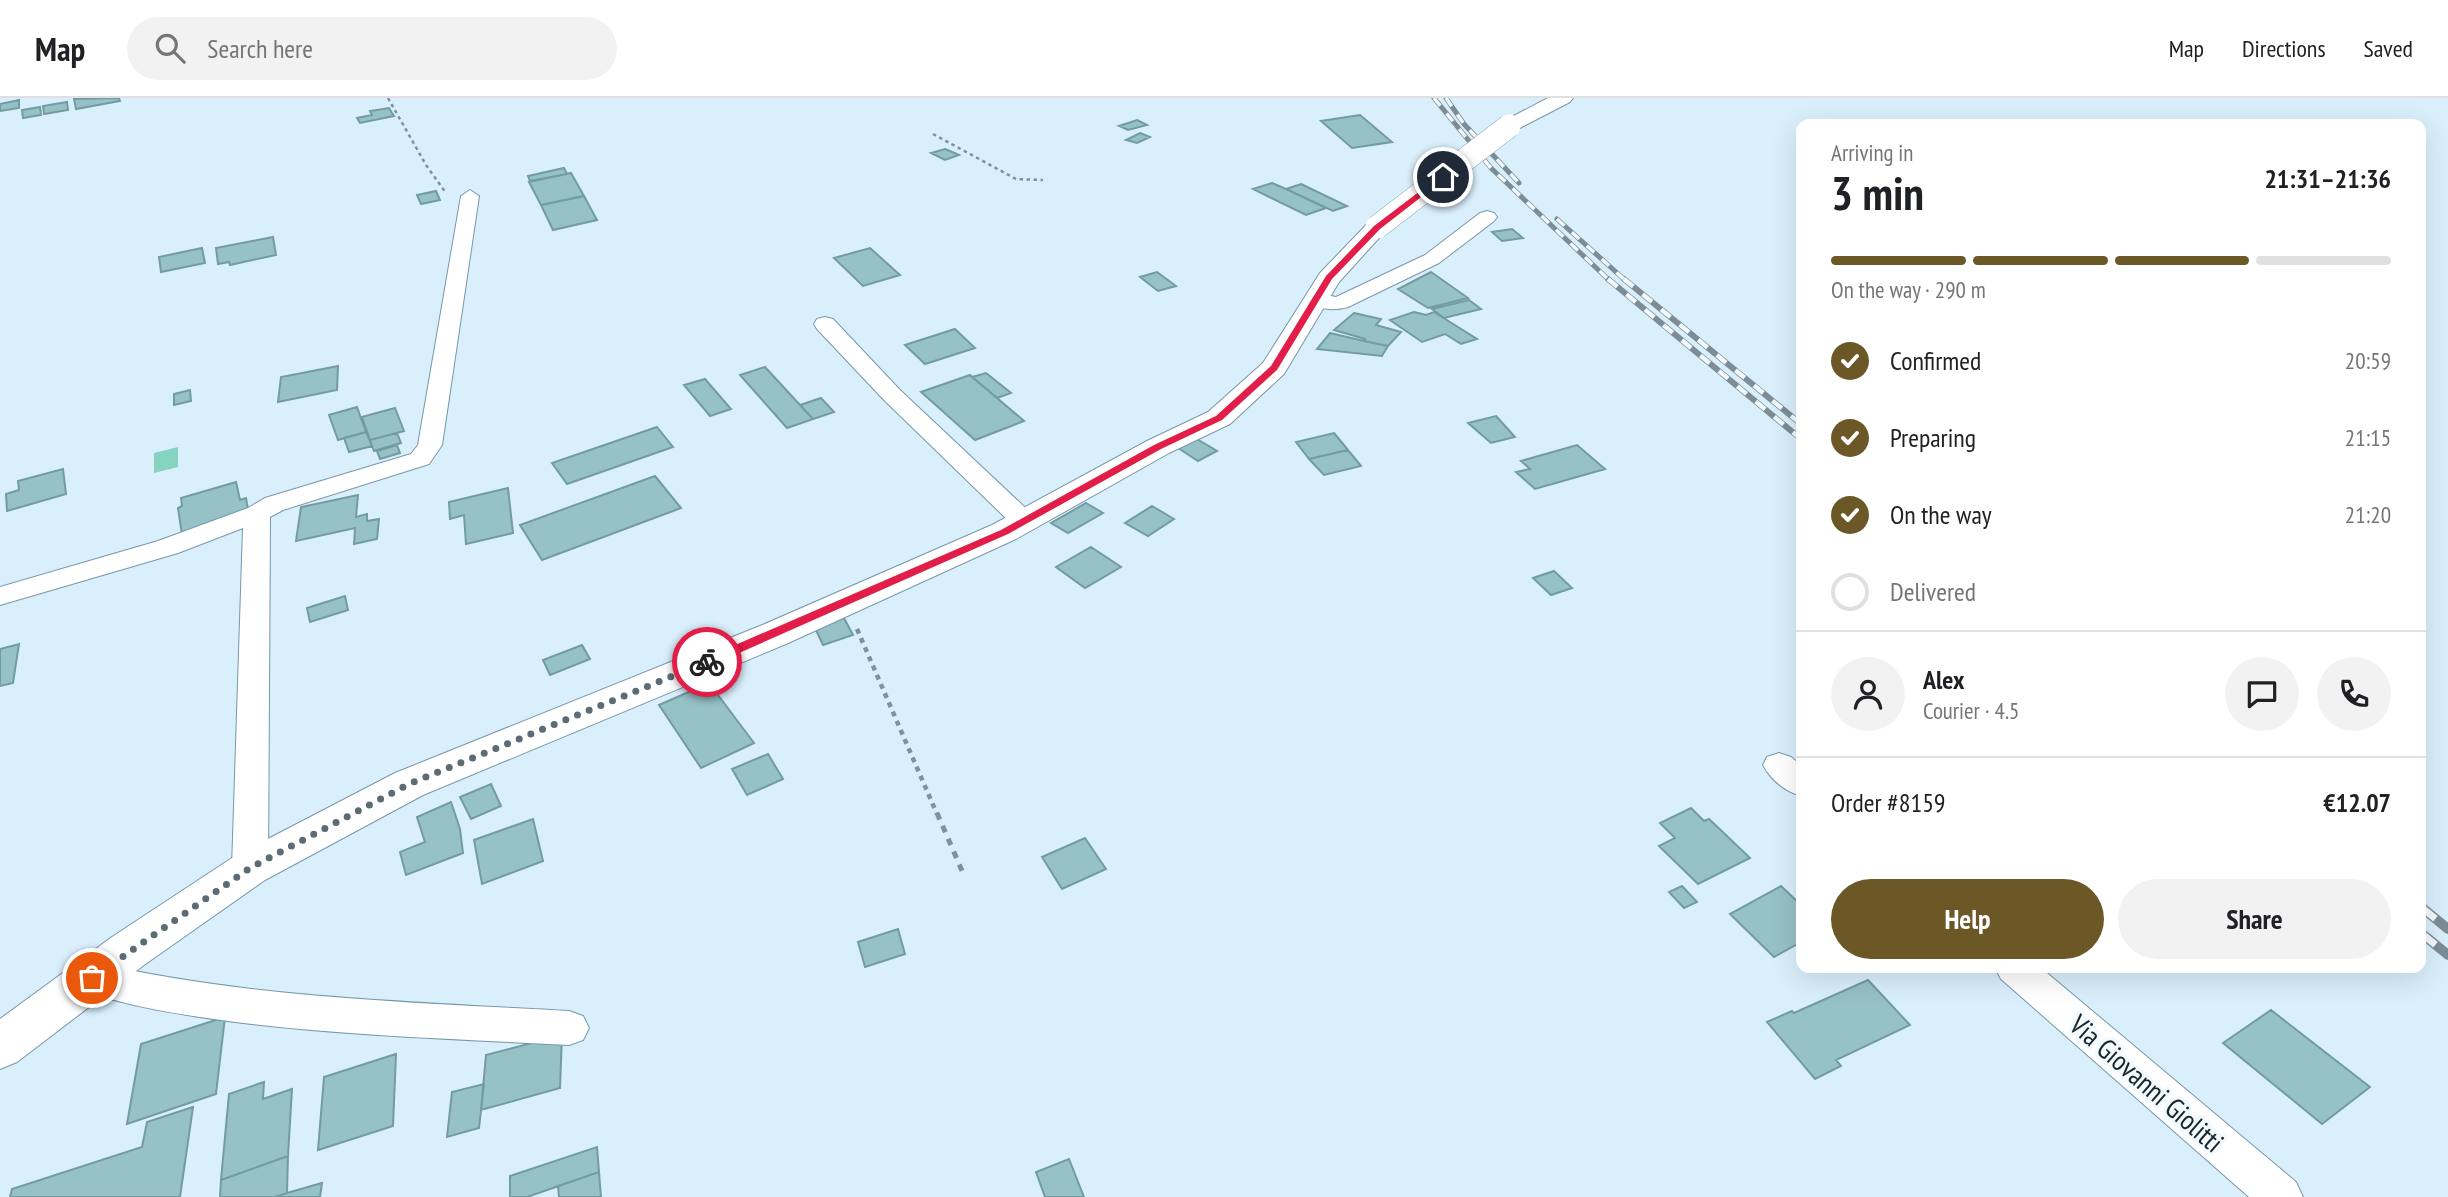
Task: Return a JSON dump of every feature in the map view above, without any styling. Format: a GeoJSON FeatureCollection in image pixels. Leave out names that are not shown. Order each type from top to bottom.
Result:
{"type":"FeatureCollection","features":[{"type":"Feature","properties":{"kind":"street"},"geometry":{"type":"LineString","coordinates":[[0,1047],[92,978],[250,868],[409,784],[845,603],[1024,521],[1158,447],[1219,418],[1274,368],[1329,278],[1377,227],[1509,127],[1563,98]]}},
{"type":"Feature","properties":{"kind":"street"},"geometry":{"type":"LineString","coordinates":[[0,596],[168,547],[257,514],[274,504],[420,459],[430,445],[470,196]]}},
{"type":"Feature","properties":{"kind":"street"},"geometry":{"type":"LineString","coordinates":[[1316,299],[1333,304],[1341,303],[1432,260],[1486,216]]}},
{"type":"Feature","properties":{"kind":"street"},"geometry":{"type":"LineString","coordinates":[[825,324],[892,395],[1024,521]]}},
{"type":"Feature","properties":{"kind":"street"},"geometry":{"type":"LineString","coordinates":[[250,868],[257,514]]}},
{"type":"Feature","properties":{"kind":"street","name":"Via Giovanni Giolitti"},"geometry":{"type":"LineString","coordinates":[[2020,973],[2281,1197]]}},
{"type":"Feature","properties":{"kind":"street"},"geometry":{"type":"LineString","coordinates":[[92,978],[153,994],[263,1009],[569,1028]]}},
{"type":"Feature","properties":{"kind":"path"},"geometry":{"type":"LineString","coordinates":[[388,98],[443,192],[470,196]]}},
{"type":"Feature","properties":{"kind":"path"},"geometry":{"type":"LineString","coordinates":[[933,134],[1016,178],[1043,180]]}},
{"type":"Feature","properties":{"kind":"path"},"geometry":{"type":"LineString","coordinates":[[845,603],[963,873]]}},
{"type":"Feature","properties":{"kind":"shaded area"},"geometry":{"type":"Polygon","coordinates":[[[178,447],[178,467],[154,473],[154,453],[178,447]]]}},
{"type":"Feature","properties":{"kind":"building"},"geometry":{"type":"Polygon","coordinates":[[[119,98],[120,101],[76,109],[74,99],[119,98]]]}},
{"type":"Feature","properties":{"kind":"building"},"geometry":{"type":"Polygon","coordinates":[[[19,100],[19,108],[0,111],[0,104],[19,100]]]}},
{"type":"Feature","properties":{"kind":"building"},"geometry":{"type":"Polygon","coordinates":[[[67,102],[68,110],[44,114],[43,106],[67,102]]]}},
{"type":"Feature","properties":{"kind":"building"},"geometry":{"type":"Polygon","coordinates":[[[40,107],[41,115],[23,118],[22,110],[40,107]]]}},
{"type":"Feature","properties":{"kind":"building"},"geometry":{"type":"Polygon","coordinates":[[[389,108],[394,116],[360,123],[357,118],[372,115],[370,111],[389,108]]]}},
{"type":"Feature","properties":{"kind":"building"},"geometry":{"type":"Polygon","coordinates":[[[1360,115],[1392,142],[1352,148],[1321,121],[1360,115]]]}},
{"type":"Feature","properties":{"kind":"building"},"geometry":{"type":"Polygon","coordinates":[[[1137,120],[1147,125],[1128,130],[1119,126],[1137,120]]]}},
{"type":"Feature","properties":{"kind":"building"},"geometry":{"type":"Polygon","coordinates":[[[1140,133],[1150,137],[1137,143],[1126,140],[1140,133]]]}},
{"type":"Feature","properties":{"kind":"building"},"geometry":{"type":"Polygon","coordinates":[[[945,149],[959,155],[945,160],[931,153],[945,149]]]}},
{"type":"Feature","properties":{"kind":"building"},"geometry":{"type":"Polygon","coordinates":[[[564,168],[567,174],[530,181],[528,176],[564,168]]]}},
{"type":"Feature","properties":{"kind":"building"},"geometry":{"type":"Polygon","coordinates":[[[571,173],[584,196],[541,205],[529,182],[571,173]]]}},
{"type":"Feature","properties":{"kind":"building"},"geometry":{"type":"Polygon","coordinates":[[[1272,183],[1326,208],[1306,215],[1253,189],[1272,183]]]}},
{"type":"Feature","properties":{"kind":"building"},"geometry":{"type":"Polygon","coordinates":[[[1301,184],[1347,206],[1333,211],[1286,189],[1301,184]]]}},
{"type":"Feature","properties":{"kind":"building"},"geometry":{"type":"Polygon","coordinates":[[[436,191],[440,200],[421,204],[417,195],[436,191]]]}},
{"type":"Feature","properties":{"kind":"building"},"geometry":{"type":"Polygon","coordinates":[[[584,196],[597,220],[553,230],[541,205],[584,196]]]}},
{"type":"Feature","properties":{"kind":"building"},"geometry":{"type":"Polygon","coordinates":[[[1512,229],[1523,238],[1502,241],[1492,232],[1512,229]]]}},
{"type":"Feature","properties":{"kind":"building"},"geometry":{"type":"Polygon","coordinates":[[[273,237],[276,255],[230,265],[229,262],[218,264],[216,248],[273,237]]]}},
{"type":"Feature","properties":{"kind":"building"},"geometry":{"type":"Polygon","coordinates":[[[202,248],[205,263],[161,272],[159,257],[202,248]]]}},
{"type":"Feature","properties":{"kind":"building"},"geometry":{"type":"Polygon","coordinates":[[[870,248],[900,275],[863,286],[834,258],[870,248]]]}},
{"type":"Feature","properties":{"kind":"building"},"geometry":{"type":"Polygon","coordinates":[[[1157,272],[1176,286],[1158,291],[1140,277],[1157,272]]]}},
{"type":"Feature","properties":{"kind":"building"},"geometry":{"type":"Polygon","coordinates":[[[1431,272],[1468,298],[1428,308],[1398,289],[1431,272]]]}},
{"type":"Feature","properties":{"kind":"building"},"geometry":{"type":"Polygon","coordinates":[[[1469,300],[1481,309],[1444,318],[1432,309],[1469,300]]]}},
{"type":"Feature","properties":{"kind":"building"},"geometry":{"type":"Polygon","coordinates":[[[1414,312],[1426,315],[1434,312],[1477,339],[1461,344],[1445,334],[1422,342],[1390,320],[1414,312]]]}},
{"type":"Feature","properties":{"kind":"building"},"geometry":{"type":"Polygon","coordinates":[[[1354,313],[1381,319],[1376,325],[1401,332],[1388,346],[1334,330],[1354,313]]]}},
{"type":"Feature","properties":{"kind":"building"},"geometry":{"type":"Polygon","coordinates":[[[955,329],[975,348],[925,364],[905,345],[955,329]]]}},
{"type":"Feature","properties":{"kind":"building"},"geometry":{"type":"Polygon","coordinates":[[[1330,333],[1388,346],[1382,356],[1317,349],[1330,333]]]}},
{"type":"Feature","properties":{"kind":"building"},"geometry":{"type":"Polygon","coordinates":[[[338,366],[337,390],[278,402],[281,377],[338,366]]]}},
{"type":"Feature","properties":{"kind":"building"},"geometry":{"type":"Polygon","coordinates":[[[765,367],[813,419],[787,428],[740,375],[765,367]]]}},
{"type":"Feature","properties":{"kind":"building"},"geometry":{"type":"Polygon","coordinates":[[[986,373],[1011,393],[997,398],[972,377],[986,373]]]}},
{"type":"Feature","properties":{"kind":"building"},"geometry":{"type":"Polygon","coordinates":[[[970,375],[1024,421],[975,440],[921,392],[970,375]]]}},
{"type":"Feature","properties":{"kind":"building"},"geometry":{"type":"Polygon","coordinates":[[[705,379],[731,409],[710,416],[684,385],[705,379]]]}},
{"type":"Feature","properties":{"kind":"building"},"geometry":{"type":"Polygon","coordinates":[[[190,390],[191,401],[174,405],[174,394],[190,390]]]}},
{"type":"Feature","properties":{"kind":"building"},"geometry":{"type":"Polygon","coordinates":[[[821,398],[834,412],[813,419],[800,405],[821,398]]]}},
{"type":"Feature","properties":{"kind":"building"},"geometry":{"type":"Polygon","coordinates":[[[357,407],[366,432],[338,440],[329,415],[357,407]]]}},
{"type":"Feature","properties":{"kind":"building"},"geometry":{"type":"Polygon","coordinates":[[[395,408],[404,431],[370,440],[362,417],[395,408]]]}},
{"type":"Feature","properties":{"kind":"building"},"geometry":{"type":"Polygon","coordinates":[[[1496,416],[1515,437],[1491,443],[1468,423],[1496,416]]]}},
{"type":"Feature","properties":{"kind":"building"},"geometry":{"type":"Polygon","coordinates":[[[657,427],[673,447],[567,484],[552,463],[657,427]]]}},
{"type":"Feature","properties":{"kind":"building"},"geometry":{"type":"Polygon","coordinates":[[[366,432],[372,446],[349,452],[344,438],[366,432]]]}},
{"type":"Feature","properties":{"kind":"building"},"geometry":{"type":"Polygon","coordinates":[[[397,433],[401,443],[374,451],[370,440],[397,433]]]}},
{"type":"Feature","properties":{"kind":"building"},"geometry":{"type":"Polygon","coordinates":[[[1334,433],[1348,450],[1309,459],[1296,442],[1334,433]]]}},
{"type":"Feature","properties":{"kind":"building"},"geometry":{"type":"Polygon","coordinates":[[[1197,439],[1217,451],[1198,461],[1178,448],[1197,439]]]}},
{"type":"Feature","properties":{"kind":"building"},"geometry":{"type":"Polygon","coordinates":[[[397,445],[400,453],[380,459],[377,451],[397,445]]]}},
{"type":"Feature","properties":{"kind":"building"},"geometry":{"type":"Polygon","coordinates":[[[1577,445],[1605,469],[1535,489],[1516,472],[1530,469],[1521,461],[1577,445]]]}},
{"type":"Feature","properties":{"kind":"building"},"geometry":{"type":"Polygon","coordinates":[[[1348,450],[1361,466],[1324,475],[1309,459],[1348,450]]]}},
{"type":"Feature","properties":{"kind":"building"},"geometry":{"type":"Polygon","coordinates":[[[63,469],[66,494],[7,511],[6,494],[19,490],[18,481],[63,469]]]}},
{"type":"Feature","properties":{"kind":"building"},"geometry":{"type":"Polygon","coordinates":[[[655,476],[681,508],[542,560],[520,525],[655,476]]]}},
{"type":"Feature","properties":{"kind":"building"},"geometry":{"type":"Polygon","coordinates":[[[236,482],[240,500],[246,498],[249,515],[182,535],[178,508],[182,506],[181,498],[236,482]]]}},
{"type":"Feature","properties":{"kind":"building"},"geometry":{"type":"Polygon","coordinates":[[[508,488],[513,533],[466,544],[464,515],[450,519],[449,502],[508,488]]]}},
{"type":"Feature","properties":{"kind":"building"},"geometry":{"type":"Polygon","coordinates":[[[358,495],[356,517],[367,514],[367,521],[379,519],[377,539],[354,544],[355,528],[296,541],[301,507],[358,495]]]}},
{"type":"Feature","properties":{"kind":"building"},"geometry":{"type":"Polygon","coordinates":[[[1086,503],[1103,513],[1068,533],[1051,523],[1086,503]]]}},
{"type":"Feature","properties":{"kind":"building"},"geometry":{"type":"Polygon","coordinates":[[[1152,506],[1174,519],[1148,536],[1125,523],[1152,506]]]}},
{"type":"Feature","properties":{"kind":"building"},"geometry":{"type":"Polygon","coordinates":[[[1091,547],[1121,567],[1085,588],[1056,567],[1091,547]]]}},
{"type":"Feature","properties":{"kind":"building"},"geometry":{"type":"Polygon","coordinates":[[[1554,571],[1572,588],[1551,595],[1533,578],[1554,571]]]}},
{"type":"Feature","properties":{"kind":"building"},"geometry":{"type":"Polygon","coordinates":[[[345,596],[348,610],[310,622],[307,608],[345,596]]]}},
{"type":"Feature","properties":{"kind":"building"},"geometry":{"type":"Polygon","coordinates":[[[844,618],[853,635],[823,645],[815,628],[844,618]]]}},
{"type":"Feature","properties":{"kind":"building"},"geometry":{"type":"Polygon","coordinates":[[[19,644],[13,683],[0,686],[0,649],[19,644]]]}},
{"type":"Feature","properties":{"kind":"building"},"geometry":{"type":"Polygon","coordinates":[[[582,645],[590,659],[550,675],[543,660],[582,645]]]}},
{"type":"Feature","properties":{"kind":"building"},"geometry":{"type":"Polygon","coordinates":[[[709,683],[754,743],[701,768],[659,705],[709,683]]]}},
{"type":"Feature","properties":{"kind":"building"},"geometry":{"type":"Polygon","coordinates":[[[768,754],[783,779],[747,795],[732,769],[768,754]]]}},
{"type":"Feature","properties":{"kind":"building"},"geometry":{"type":"Polygon","coordinates":[[[491,784],[501,806],[471,819],[460,797],[491,784]]]}},
{"type":"Feature","properties":{"kind":"building"},"geometry":{"type":"Polygon","coordinates":[[[451,802],[460,829],[463,853],[406,875],[400,852],[425,842],[417,817],[451,802]]]}},
{"type":"Feature","properties":{"kind":"building"},"geometry":{"type":"Polygon","coordinates":[[[1691,808],[1704,821],[1709,819],[1750,858],[1698,884],[1659,846],[1675,838],[1660,823],[1691,808]]]}},
{"type":"Feature","properties":{"kind":"building"},"geometry":{"type":"Polygon","coordinates":[[[533,819],[543,861],[482,884],[474,840],[533,819]]]}},
{"type":"Feature","properties":{"kind":"building"},"geometry":{"type":"Polygon","coordinates":[[[1085,838],[1106,869],[1062,889],[1042,857],[1085,838]]]}},
{"type":"Feature","properties":{"kind":"building"},"geometry":{"type":"Polygon","coordinates":[[[1682,886],[1697,902],[1684,908],[1669,892],[1682,886]]]}},
{"type":"Feature","properties":{"kind":"building"},"geometry":{"type":"Polygon","coordinates":[[[1781,886],[1796,900],[1796,945],[1774,957],[1730,914],[1781,886]]]}},
{"type":"Feature","properties":{"kind":"building"},"geometry":{"type":"Polygon","coordinates":[[[898,929],[905,954],[865,967],[858,942],[898,929]]]}},
{"type":"Feature","properties":{"kind":"building"},"geometry":{"type":"Polygon","coordinates":[[[1868,980],[1910,1025],[1836,1060],[1841,1066],[1815,1079],[1767,1022],[1868,980]]]}},
{"type":"Feature","properties":{"kind":"building"},"geometry":{"type":"Polygon","coordinates":[[[2271,1010],[2370,1087],[2322,1124],[2223,1043],[2271,1010]]]}},
{"type":"Feature","properties":{"kind":"building"},"geometry":{"type":"Polygon","coordinates":[[[225,1017],[216,1094],[127,1124],[141,1044],[225,1017]]]}},
{"type":"Feature","properties":{"kind":"building"},"geometry":{"type":"Polygon","coordinates":[[[562,1035],[560,1088],[481,1110],[486,1055],[562,1035]]]}},
{"type":"Feature","properties":{"kind":"building"},"geometry":{"type":"Polygon","coordinates":[[[396,1054],[393,1126],[318,1150],[324,1077],[396,1054]]]}},
{"type":"Feature","properties":{"kind":"building"},"geometry":{"type":"Polygon","coordinates":[[[264,1082],[263,1099],[292,1089],[288,1156],[221,1180],[229,1094],[264,1082]]]}},
{"type":"Feature","properties":{"kind":"building"},"geometry":{"type":"Polygon","coordinates":[[[484,1084],[479,1128],[447,1137],[452,1092],[484,1084]]]}},
{"type":"Feature","properties":{"kind":"building"},"geometry":{"type":"Polygon","coordinates":[[[193,1107],[180,1197],[10,1197],[12,1189],[142,1147],[147,1122],[193,1107]]]}},
{"type":"Feature","properties":{"kind":"building"},"geometry":{"type":"Polygon","coordinates":[[[597,1147],[599,1172],[527,1197],[510,1197],[510,1176],[597,1147]]]}},
{"type":"Feature","properties":{"kind":"building"},"geometry":{"type":"Polygon","coordinates":[[[288,1156],[287,1193],[275,1197],[220,1197],[221,1180],[288,1156]]]}},
{"type":"Feature","properties":{"kind":"building"},"geometry":{"type":"Polygon","coordinates":[[[1069,1159],[1084,1197],[1045,1197],[1036,1172],[1069,1159]]]}},
{"type":"Feature","properties":{"kind":"building"},"geometry":{"type":"Polygon","coordinates":[[[599,1172],[601,1197],[559,1197],[558,1186],[599,1172]]]}},
{"type":"Feature","properties":{"kind":"building"},"geometry":{"type":"Polygon","coordinates":[[[322,1183],[320,1197],[275,1197],[287,1193],[322,1183]]]}},
{"type":"Feature","properties":{"kind":"railway"},"geometry":{"type":"LineString","coordinates":[[1434,98],[1491,168],[1610,281]]}},
{"type":"Feature","properties":{"kind":"railway"},"geometry":{"type":"LineString","coordinates":[[1446,98],[1464,124],[1519,183]]}},
{"type":"Feature","properties":{"kind":"railway"},"geometry":{"type":"LineString","coordinates":[[1557,219],[1626,281]]}},
{"type":"Feature","properties":{"kind":"railway"},"geometry":{"type":"LineString","coordinates":[[1608,279],[1796,435]]}},
{"type":"Feature","properties":{"kind":"railway"},"geometry":{"type":"LineString","coordinates":[[1624,279],[1796,420]]}},
{"type":"Feature","properties":{"kind":"railway"},"geometry":{"type":"LineString","coordinates":[[2426,911],[2448,929]]}},
{"type":"Feature","properties":{"kind":"railway"},"geometry":{"type":"LineString","coordinates":[[2426,937],[2448,955]]}},
{"type":"Feature","properties":{"kind":"way so far"},"geometry":{"type":"LineString","coordinates":[[92,978],[250,868],[409,784],[707,662]]}},
{"type":"Feature","properties":{"kind":"route"},"geometry":{"type":"LineString","coordinates":[[707,662],[1004,532],[1158,447],[1219,418],[1274,368],[1329,278],[1377,227],[1443,177]]}}]}
